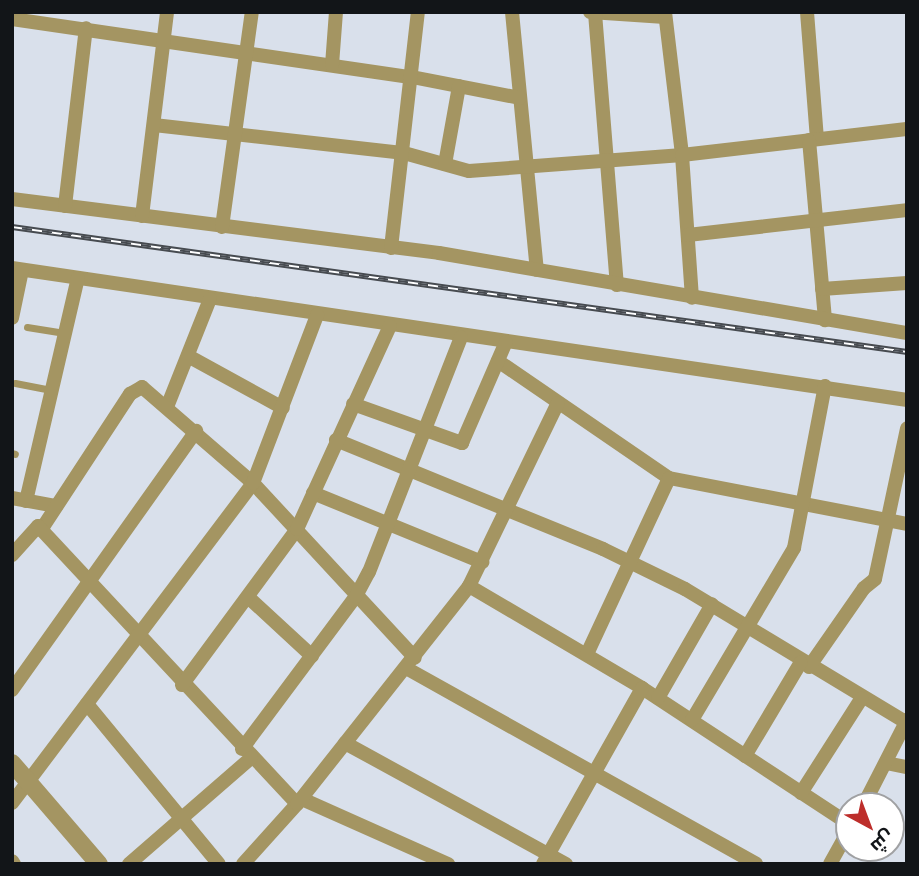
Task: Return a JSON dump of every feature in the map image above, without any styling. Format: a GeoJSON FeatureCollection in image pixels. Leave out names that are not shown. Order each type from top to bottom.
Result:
{"type":"FeatureCollection","features":[{"type":"Feature","properties":{"kind":"street"},"geometry":{"type":"LineString","coordinates":[[142,216],[167,12]]}},
{"type":"Feature","properties":{"kind":"street"},"geometry":{"type":"LineString","coordinates":[[222,227],[238,136],[252,12]]}},
{"type":"Feature","properties":{"kind":"street"},"geometry":{"type":"LineString","coordinates":[[332,65],[337,12]]}},
{"type":"Feature","properties":{"kind":"street"},"geometry":{"type":"LineString","coordinates":[[391,248],[404,153],[418,12]]}},
{"type":"Feature","properties":{"kind":"street"},"geometry":{"type":"LineString","coordinates":[[512,12],[537,270]]}},
{"type":"Feature","properties":{"kind":"street"},"geometry":{"type":"LineString","coordinates":[[807,12],[816,221],[825,320]]}},
{"type":"Feature","properties":{"kind":"street"},"geometry":{"type":"LineString","coordinates":[[617,285],[592,13],[665,15],[682,155],[692,299]]}},
{"type":"Feature","properties":{"kind":"street"},"geometry":{"type":"LineString","coordinates":[[12,19],[62,18],[86,28],[412,77],[520,97]]}},
{"type":"Feature","properties":{"kind":"street"},"geometry":{"type":"LineString","coordinates":[[65,206],[86,28]]}},
{"type":"Feature","properties":{"kind":"street"},"geometry":{"type":"LineString","coordinates":[[445,164],[459,86]]}},
{"type":"Feature","properties":{"kind":"street"},"geometry":{"type":"LineString","coordinates":[[154,125],[404,153],[469,171],[527,169],[682,155],[907,129]]}},
{"type":"Feature","properties":{"kind":"street"},"geometry":{"type":"LineString","coordinates":[[12,199],[391,248],[907,333]]}},
{"type":"Feature","properties":{"kind":"street"},"geometry":{"type":"LineString","coordinates":[[688,235],[907,210]]}},
{"type":"Feature","properties":{"kind":"street"},"geometry":{"type":"LineString","coordinates":[[12,318],[17,269],[461,337],[825,386],[907,400]]}},
{"type":"Feature","properties":{"kind":"street"},"geometry":{"type":"LineString","coordinates":[[56,506],[19,499],[52,390],[78,278]]}},
{"type":"Feature","properties":{"kind":"street"},"geometry":{"type":"LineString","coordinates":[[822,289],[907,283]]}},
{"type":"Feature","properties":{"kind":"street"},"geometry":{"type":"LineString","coordinates":[[167,407],[210,299]]}},
{"type":"Feature","properties":{"kind":"street"},"geometry":{"type":"LineString","coordinates":[[12,803],[253,483],[317,315]]}},
{"type":"Feature","properties":{"kind":"street"},"geometry":{"type":"LineString","coordinates":[[182,685],[297,529],[390,326]]}},
{"type":"Feature","properties":{"kind":"street"},"geometry":{"type":"LineString","coordinates":[[129,864],[182,819],[246,754],[356,596],[389,524],[461,337]]}},
{"type":"Feature","properties":{"kind":"street"},"geometry":{"type":"LineString","coordinates":[[353,404],[456,442],[464,441],[506,342]]}},
{"type":"Feature","properties":{"kind":"street"},"geometry":{"type":"LineString","coordinates":[[188,356],[283,408]]}},
{"type":"Feature","properties":{"kind":"street"},"geometry":{"type":"LineString","coordinates":[[498,361],[669,478],[805,502],[907,524]]}},
{"type":"Feature","properties":{"kind":"street"},"geometry":{"type":"LineString","coordinates":[[692,720],[794,548],[805,502],[825,386]]}},
{"type":"Feature","properties":{"kind":"street"},"geometry":{"type":"LineString","coordinates":[[41,530],[133,389],[142,387],[253,483],[356,596],[410,663],[592,774],[756,864]]}},
{"type":"Feature","properties":{"kind":"street"},"geometry":{"type":"LineString","coordinates":[[249,862],[470,586],[558,403]]}},
{"type":"Feature","properties":{"kind":"street"},"geometry":{"type":"LineString","coordinates":[[745,756],[805,665],[863,588],[876,579],[907,428]]}},
{"type":"Feature","properties":{"kind":"street"},"geometry":{"type":"LineString","coordinates":[[12,690],[196,431]]}},
{"type":"Feature","properties":{"kind":"street"},"geometry":{"type":"LineString","coordinates":[[336,440],[507,509],[630,563],[712,604],[805,665],[906,722],[870,792]]}},
{"type":"Feature","properties":{"kind":"street"},"geometry":{"type":"LineString","coordinates":[[587,654],[669,478]]}},
{"type":"Feature","properties":{"kind":"street"},"geometry":{"type":"LineString","coordinates":[[313,493],[482,562]]}},
{"type":"Feature","properties":{"kind":"street"},"geometry":{"type":"LineString","coordinates":[[12,555],[33,527],[41,530],[246,754],[300,801],[444,863]]}},
{"type":"Feature","properties":{"kind":"street"},"geometry":{"type":"LineString","coordinates":[[470,586],[658,698],[835,815]]}},
{"type":"Feature","properties":{"kind":"street"},"geometry":{"type":"LineString","coordinates":[[248,597],[312,656]]}},
{"type":"Feature","properties":{"kind":"street"},"geometry":{"type":"LineString","coordinates":[[658,698],[712,604]]}},
{"type":"Feature","properties":{"kind":"street"},"geometry":{"type":"LineString","coordinates":[[545,859],[642,688]]}},
{"type":"Feature","properties":{"kind":"street"},"geometry":{"type":"LineString","coordinates":[[801,793],[861,699]]}},
{"type":"Feature","properties":{"kind":"street"},"geometry":{"type":"LineString","coordinates":[[87,704],[219,864]]}},
{"type":"Feature","properties":{"kind":"street"},"geometry":{"type":"LineString","coordinates":[[345,743],[545,859],[566,864]]}},
{"type":"Feature","properties":{"kind":"street"},"geometry":{"type":"LineString","coordinates":[[886,762],[907,767]]}},
{"type":"Feature","properties":{"kind":"street"},"geometry":{"type":"LineString","coordinates":[[12,764],[99,864]]}},
{"type":"Feature","properties":{"kind":"lane"},"geometry":{"type":"LineString","coordinates":[[27,327],[65,333]]}},
{"type":"Feature","properties":{"kind":"lane"},"geometry":{"type":"LineString","coordinates":[[15,383],[52,390]]}},
{"type":"Feature","properties":{"kind":"railway"},"geometry":{"type":"LineString","coordinates":[[12,227],[907,352]]}}]}
